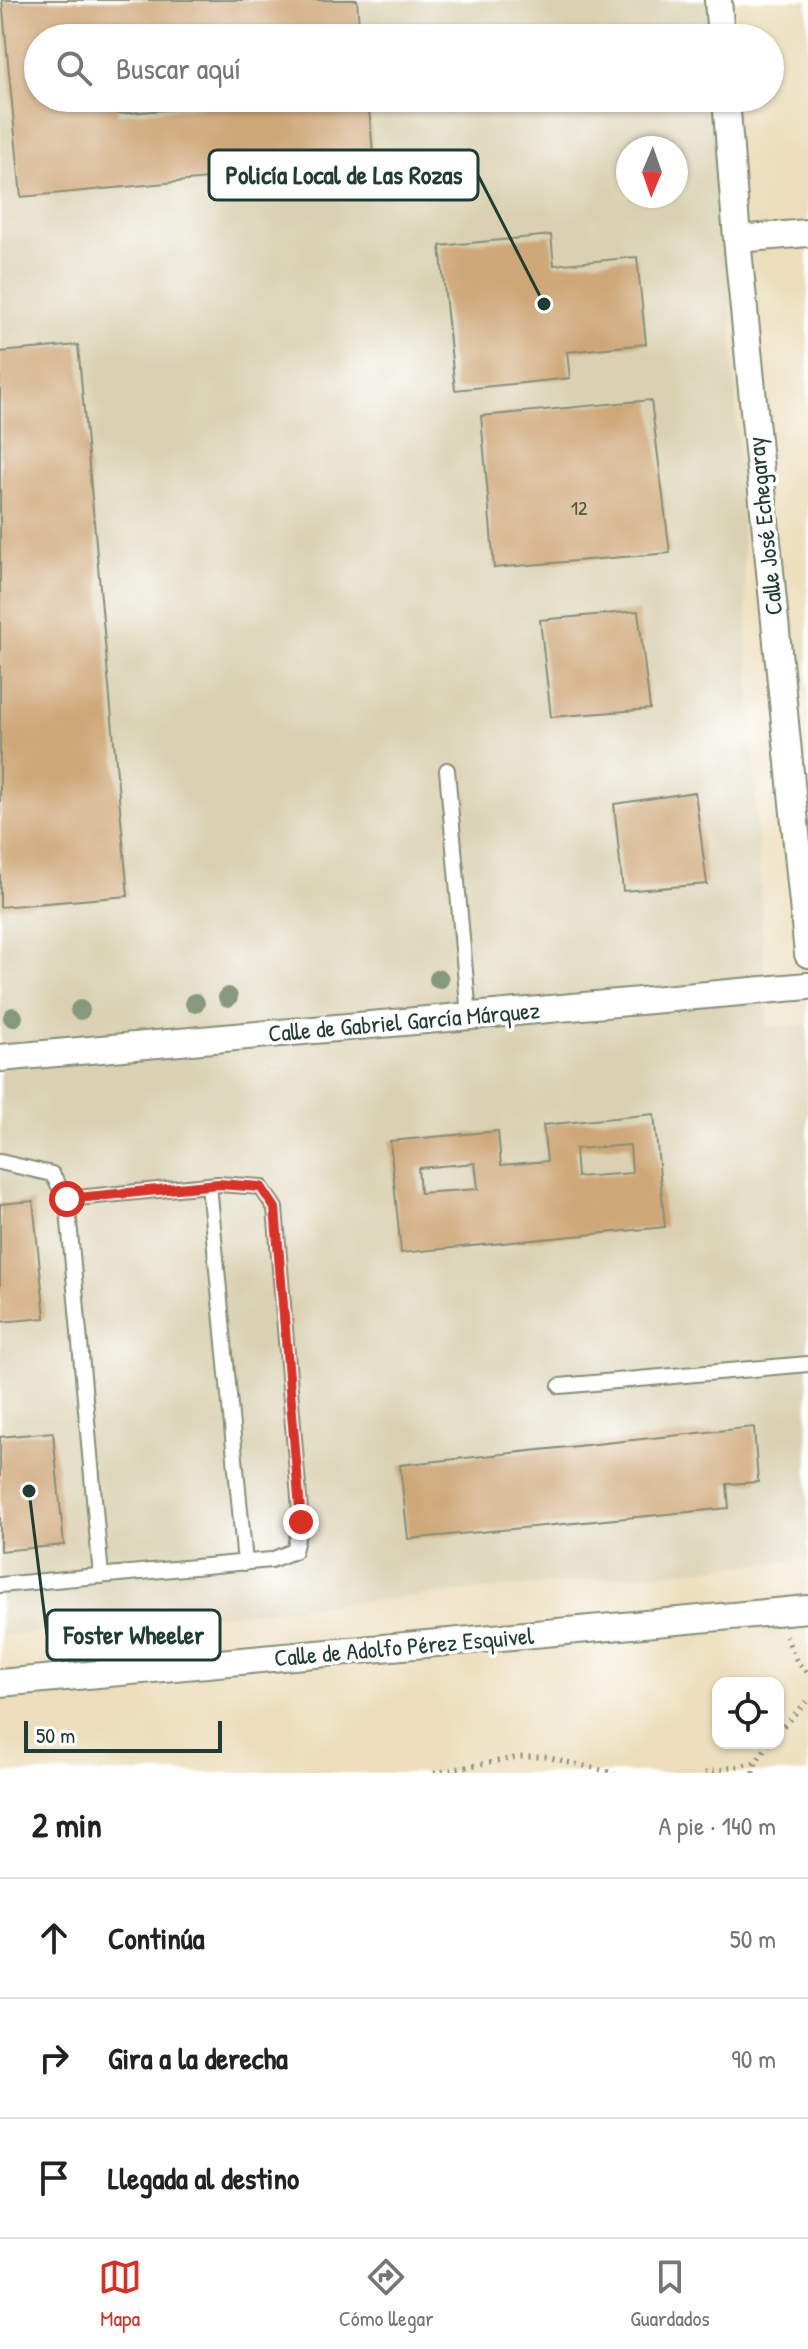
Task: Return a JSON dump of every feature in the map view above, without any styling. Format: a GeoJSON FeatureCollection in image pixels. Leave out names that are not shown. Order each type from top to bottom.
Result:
{"type":"FeatureCollection","features":[{"type":"Feature","properties":{"kind":"street"},"geometry":{"type":"LineString","coordinates":[[718,0],[720,24]]}},
{"type":"Feature","properties":{"kind":"street","name":"Calle José Echegaray"},"geometry":{"type":"LineString","coordinates":[[727,112],[808,954]]}},
{"type":"Feature","properties":{"kind":"street"},"geometry":{"type":"LineString","coordinates":[[737,239],[808,233]]}},
{"type":"Feature","properties":{"kind":"street","name":"Calle de Gabriel García Márquez"},"geometry":{"type":"LineString","coordinates":[[0,1058],[808,986]]}},
{"type":"Feature","properties":{"kind":"street","name":"Calle de Adolfo Pérez Esquivel"},"geometry":{"type":"LineString","coordinates":[[0,1683],[808,1609]]}},
{"type":"Feature","properties":{"kind":"lane"},"geometry":{"type":"LineString","coordinates":[[447,770],[469,1016]]}},
{"type":"Feature","properties":{"kind":"lane"},"geometry":{"type":"LineString","coordinates":[[0,1162],[52,1174],[67,1199],[101,1576]]}},
{"type":"Feature","properties":{"kind":"lane"},"geometry":{"type":"LineString","coordinates":[[0,1585],[271,1560],[294,1551],[301,1522],[275,1208],[261,1187],[209,1185],[67,1199]]}},
{"type":"Feature","properties":{"kind":"lane"},"geometry":{"type":"LineString","coordinates":[[209,1185],[245,1563]]}},
{"type":"Feature","properties":{"kind":"lane"},"geometry":{"type":"LineString","coordinates":[[560,1386],[808,1364]]}},
{"type":"Feature","properties":{"kind":"path"},"geometry":{"type":"LineString","coordinates":[[779,1612],[797,1662],[808,1673]]}},
{"type":"Feature","properties":{"kind":"path"},"geometry":{"type":"LineString","coordinates":[[797,1662],[808,1662]]}},
{"type":"Feature","properties":{"kind":"path"},"geometry":{"type":"LineString","coordinates":[[784,1726],[808,1700]]}},
{"type":"Feature","properties":{"kind":"path"},"geometry":{"type":"LineString","coordinates":[[753,1773],[765,1749]]}},
{"type":"Feature","properties":{"kind":"path"},"geometry":{"type":"LineString","coordinates":[[434,1773],[519,1757],[546,1757],[615,1773]]}},
{"type":"Feature","properties":{"kind":"path"},"geometry":{"type":"LineString","coordinates":[[705,1773],[756,1762]]}},
{"type":"Feature","properties":{"kind":"shaded area"},"geometry":{"type":"Polygon","coordinates":[[[0,0],[716,0],[717,24],[24,24],[24,112],[722,112],[767,1027],[808,1025],[808,1559],[0,1636],[0,0]]]}},
{"type":"Feature","properties":{"kind":"building"},"geometry":{"type":"Polygon","coordinates":[[[2,0],[357,0],[359,24],[24,24],[24,112],[369,112],[374,163],[21,197],[2,0]]]}},
{"type":"Feature","properties":{"kind":"building"},"geometry":{"type":"Polygon","coordinates":[[[551,235],[554,265],[637,257],[646,344],[567,352],[570,378],[455,390],[440,246],[551,235]]]}},
{"type":"Feature","properties":{"kind":"building"},"geometry":{"type":"Polygon","coordinates":[[[78,345],[128,896],[0,907],[0,352],[78,345]]]}},
{"type":"Feature","properties":{"kind":"building"},"geometry":{"type":"Polygon","coordinates":[[[651,400],[670,553],[494,568],[481,416],[651,400]]]}},
{"type":"Feature","properties":{"kind":"building"},"geometry":{"type":"Polygon","coordinates":[[[638,611],[650,709],[551,717],[540,620],[638,611]]]}},
{"type":"Feature","properties":{"kind":"building"},"geometry":{"type":"Polygon","coordinates":[[[695,792],[707,884],[623,891],[614,804],[695,792]]]}},
{"type":"Feature","properties":{"kind":"building"},"geometry":{"type":"Polygon","coordinates":[[[654,1114],[665,1227],[401,1253],[390,1141],[498,1131],[501,1165],[547,1161],[543,1125],[654,1114]],[[630,1145],[575,1149],[577,1177],[632,1173],[630,1145]],[[475,1163],[418,1168],[420,1193],[478,1189],[475,1163]]]}},
{"type":"Feature","properties":{"kind":"building"},"geometry":{"type":"Polygon","coordinates":[[[33,1201],[45,1318],[0,1322],[0,1204],[33,1201]]]}},
{"type":"Feature","properties":{"kind":"building"},"geometry":{"type":"Polygon","coordinates":[[[754,1427],[758,1482],[727,1484],[729,1508],[408,1539],[400,1465],[754,1427]]]}},
{"type":"Feature","properties":{"kind":"building"},"geometry":{"type":"Polygon","coordinates":[[[53,1432],[64,1545],[0,1551],[0,1437],[53,1432]]]}},
{"type":"Feature","properties":{"kind":"place","name":"Policía Local de Las Rozas"},"geometry":{"type":"Point","coordinates":[544,304]}},
{"type":"Feature","properties":{"kind":"place","name":"Foster Wheeler"},"geometry":{"type":"Point","coordinates":[29,1491]}},
{"type":"Feature","properties":{"kind":"route"},"geometry":{"type":"LineString","coordinates":[[67,1199],[218,1184],[261,1187],[275,1208],[301,1522]]}}]}
